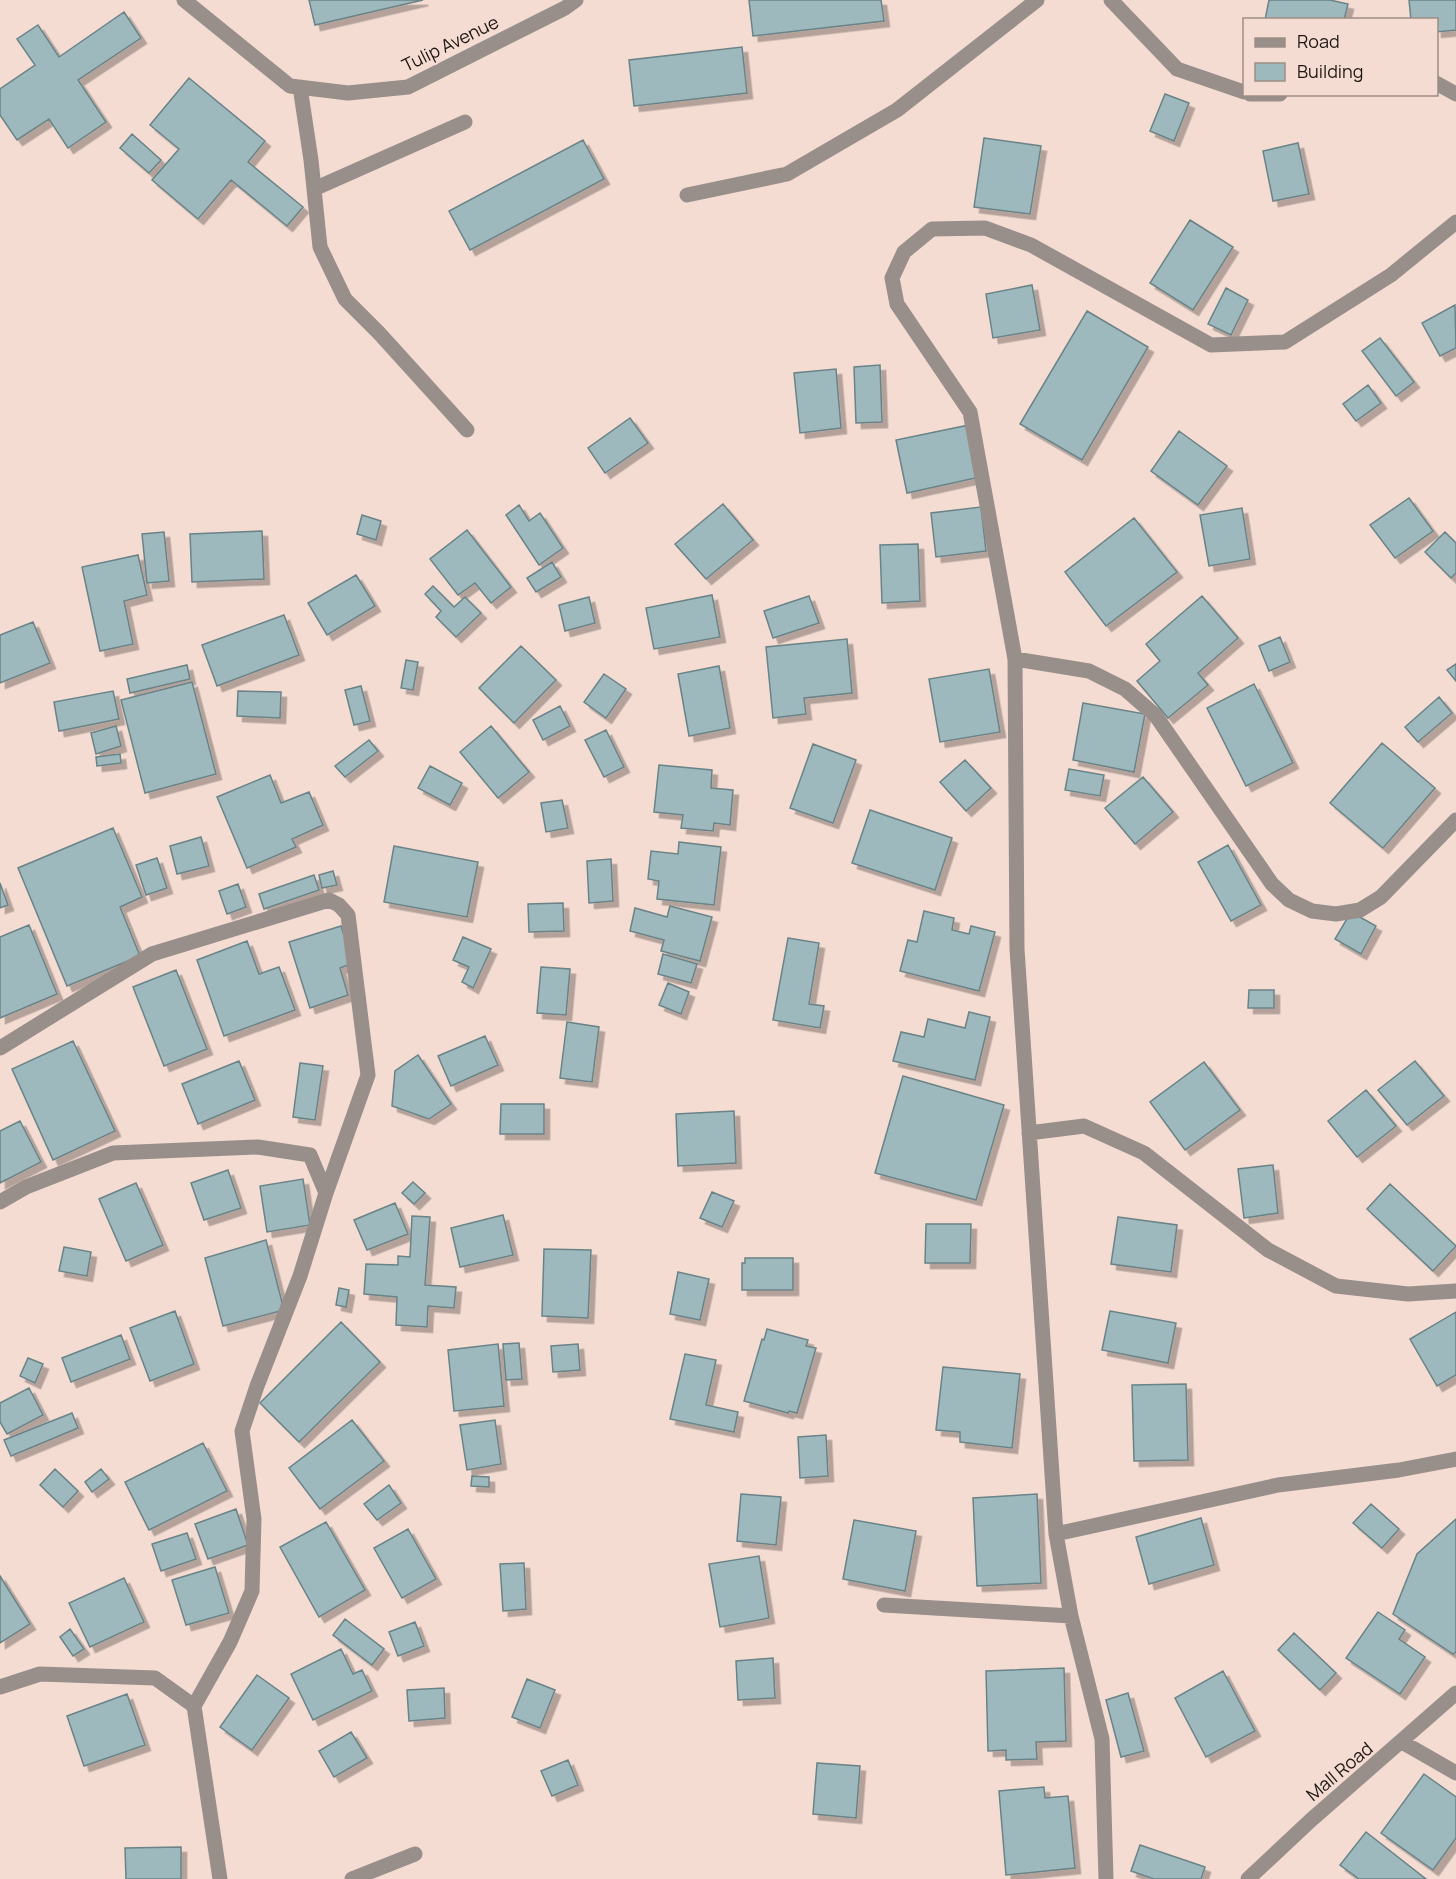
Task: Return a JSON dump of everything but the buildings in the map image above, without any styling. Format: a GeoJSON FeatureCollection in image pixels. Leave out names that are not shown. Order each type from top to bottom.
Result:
{"type":"FeatureCollection","features":[{"type":"Feature","properties":{"kind":"street","name":"Tulip Avenue"},"geometry":{"type":"LineString","coordinates":[[187,1],[290,86],[348,93],[408,87],[565,8],[576,0]]}},
{"type":"Feature","properties":{"kind":"street"},"geometry":{"type":"LineString","coordinates":[[687,195],[787,174],[897,110],[1037,0]]}},
{"type":"Feature","properties":{"kind":"street"},"geometry":{"type":"LineString","coordinates":[[1111,0],[1177,69],[1243,91]]}},
{"type":"Feature","properties":{"kind":"street"},"geometry":{"type":"LineString","coordinates":[[1438,83],[1456,94]]}},
{"type":"Feature","properties":{"kind":"street"},"geometry":{"type":"LineString","coordinates":[[300,87],[320,247],[345,299],[467,430]]}},
{"type":"Feature","properties":{"kind":"street"},"geometry":{"type":"LineString","coordinates":[[314,189],[465,122]]}},
{"type":"Feature","properties":{"kind":"street"},"geometry":{"type":"LineString","coordinates":[[1106,1879],[1102,1739],[1071,1616],[1056,1534],[1017,949],[1015,659],[970,412],[897,304],[892,278],[904,252],[932,229],[984,228],[1030,245],[1211,345],[1285,342],[1391,275],[1456,222]]}},
{"type":"Feature","properties":{"kind":"street"},"geometry":{"type":"LineString","coordinates":[[1015,659],[1089,671],[1125,689],[1156,716],[1272,884],[1289,900],[1312,911],[1336,914],[1352,911],[1381,897],[1456,820]]}},
{"type":"Feature","properties":{"kind":"street"},"geometry":{"type":"LineString","coordinates":[[0,1048],[153,954],[329,900],[339,904],[348,915],[368,1075],[300,1276],[242,1431],[254,1519],[252,1591],[230,1642],[194,1706],[220,1879]]}},
{"type":"Feature","properties":{"kind":"street"},"geometry":{"type":"LineString","coordinates":[[1029,1133],[1084,1126],[1144,1153],[1268,1250],[1336,1286],[1408,1294],[1456,1291]]}},
{"type":"Feature","properties":{"kind":"street"},"geometry":{"type":"LineString","coordinates":[[0,1202],[26,1187],[114,1154],[258,1148],[310,1155],[327,1193]]}},
{"type":"Feature","properties":{"kind":"street"},"geometry":{"type":"LineString","coordinates":[[1056,1534],[1278,1485],[1399,1470],[1456,1459]]}},
{"type":"Feature","properties":{"kind":"street"},"geometry":{"type":"LineString","coordinates":[[884,1605],[1071,1616]]}},
{"type":"Feature","properties":{"kind":"street"},"geometry":{"type":"LineString","coordinates":[[0,1688],[40,1674],[155,1678],[194,1706]]}},
{"type":"Feature","properties":{"kind":"street","name":"Mall Road"},"geometry":{"type":"LineString","coordinates":[[1248,1879],[1311,1820],[1456,1693]]}},
{"type":"Feature","properties":{"kind":"street"},"geometry":{"type":"LineString","coordinates":[[1402,1742],[1456,1773]]}},
{"type":"Feature","properties":{"kind":"street"},"geometry":{"type":"LineString","coordinates":[[352,1879],[415,1854]]}}]}
